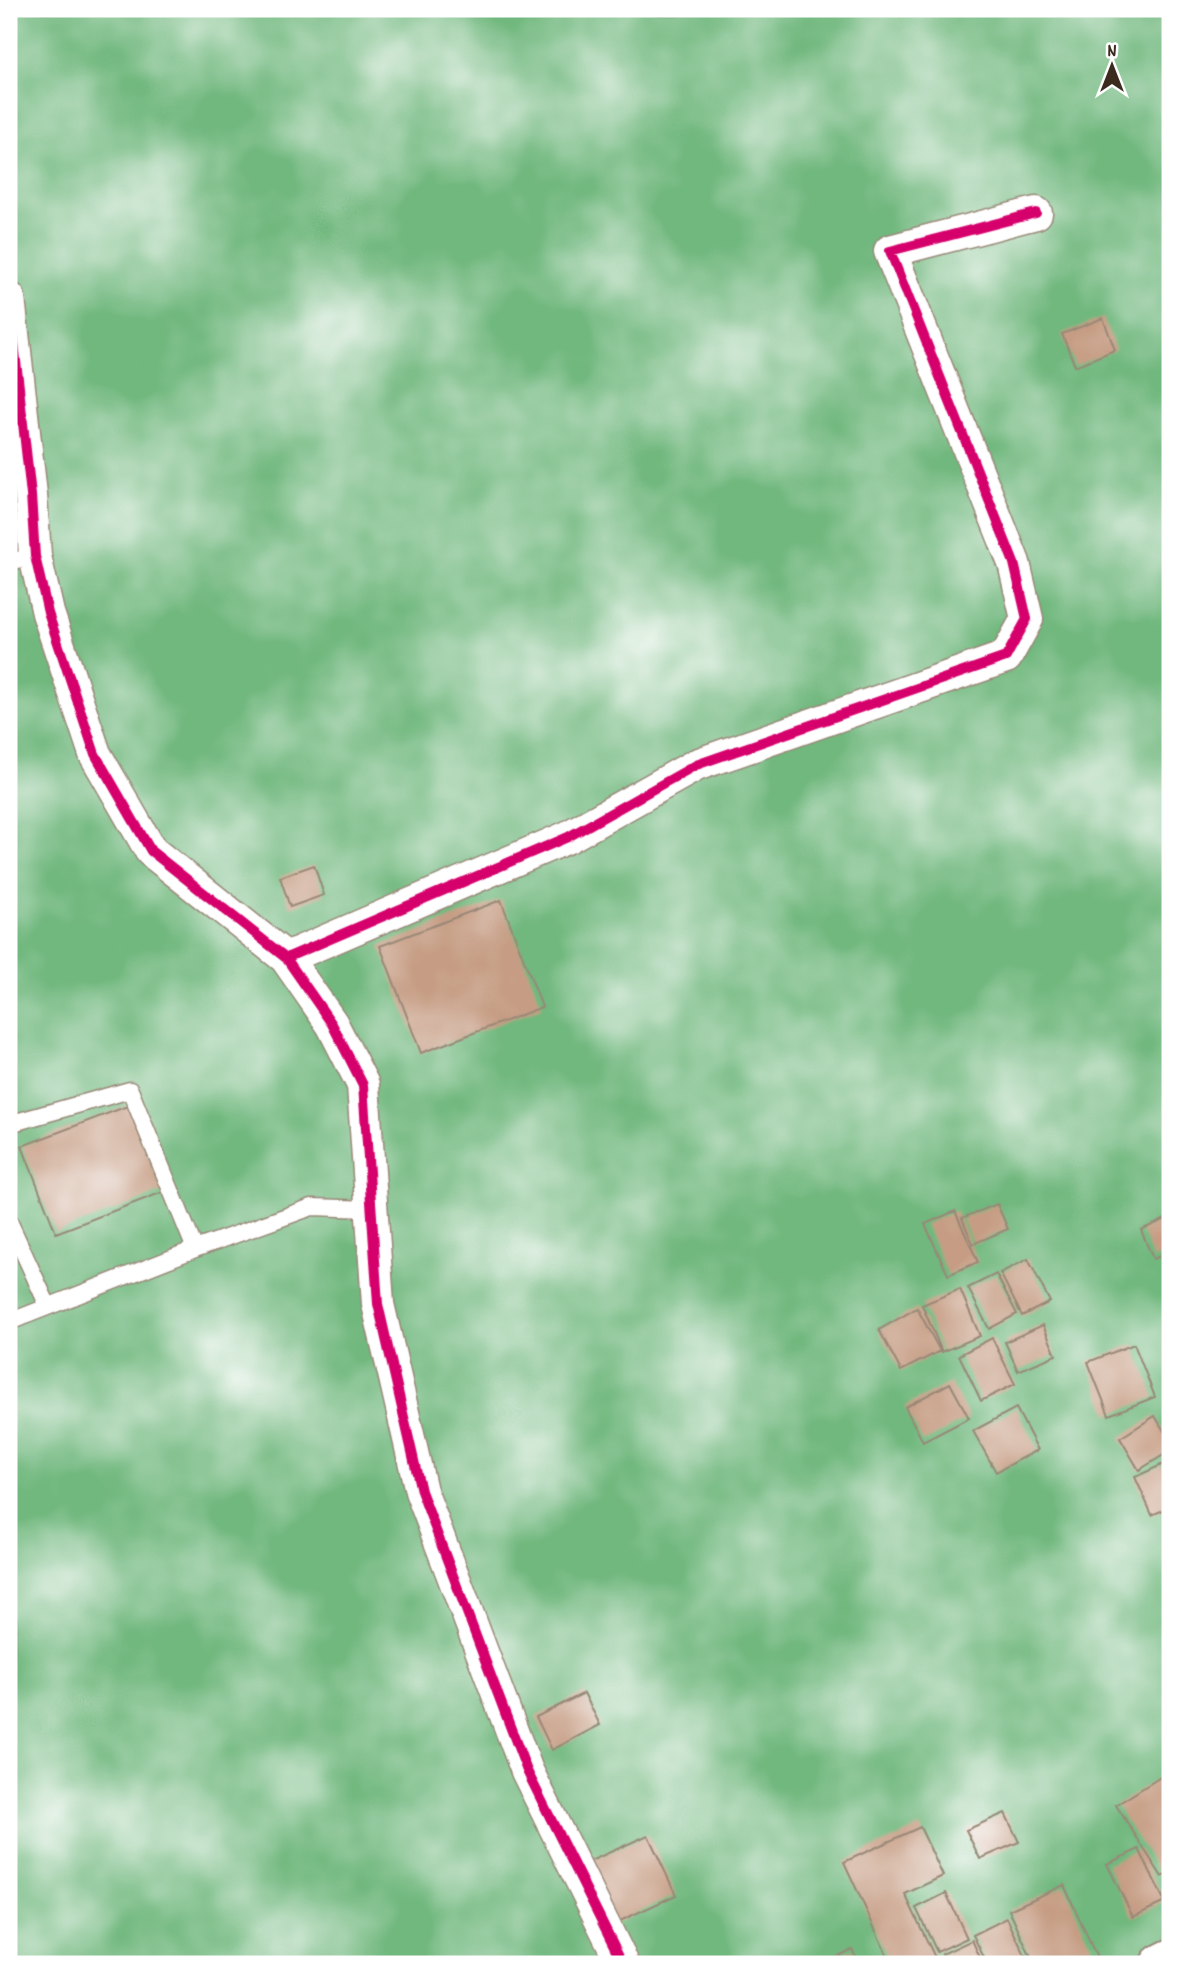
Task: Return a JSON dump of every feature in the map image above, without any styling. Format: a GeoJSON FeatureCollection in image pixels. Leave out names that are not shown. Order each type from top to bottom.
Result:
{"type":"FeatureCollection","features":[{"type":"Feature","properties":{"kind":"street"},"geometry":{"type":"LineString","coordinates":[[286,958],[568,837],[696,765],[1006,657],[1027,620],[1014,564],[890,251],[1037,214]]}},
{"type":"Feature","properties":{"kind":"street"},"geometry":{"type":"LineString","coordinates":[[9,298],[31,495],[22,559],[48,613],[95,754],[150,851],[286,958],[332,1024],[363,1085],[378,1304],[421,1491],[527,1771],[623,1964]]}},
{"type":"Feature","properties":{"kind":"street"},"geometry":{"type":"LineString","coordinates":[[1160,1964],[1170,1959]]}},
{"type":"Feature","properties":{"kind":"lane"},"geometry":{"type":"LineString","coordinates":[[9,1124],[130,1090],[195,1249]]}},
{"type":"Feature","properties":{"kind":"lane"},"geometry":{"type":"LineString","coordinates":[[9,1322],[195,1249],[312,1207],[371,1209]]}},
{"type":"Feature","properties":{"kind":"lane"},"geometry":{"type":"LineString","coordinates":[[9,1222],[48,1306]]}},
{"type":"Feature","properties":{"kind":"green space"},"geometry":{"type":"Polygon","coordinates":[[[9,9],[1170,9],[1170,1964],[9,1964],[9,9]]]}},
{"type":"Feature","properties":{"kind":"building"},"geometry":{"type":"Polygon","coordinates":[[[1103,318],[1115,350],[1075,366],[1062,334],[1103,318]]]}},
{"type":"Feature","properties":{"kind":"building"},"geometry":{"type":"Polygon","coordinates":[[[314,865],[324,895],[290,907],[280,877],[314,865]]]}},
{"type":"Feature","properties":{"kind":"building"},"geometry":{"type":"Polygon","coordinates":[[[501,900],[542,1007],[421,1053],[380,946],[501,900]]]}},
{"type":"Feature","properties":{"kind":"building"},"geometry":{"type":"Polygon","coordinates":[[[130,1105],[163,1192],[56,1233],[22,1146],[130,1105]]]}},
{"type":"Feature","properties":{"kind":"building"},"geometry":{"type":"Polygon","coordinates":[[[997,1204],[1008,1229],[973,1244],[962,1218],[997,1204]]]}},
{"type":"Feature","properties":{"kind":"building"},"geometry":{"type":"Polygon","coordinates":[[[955,1211],[978,1262],[948,1275],[925,1224],[955,1211]]]}},
{"type":"Feature","properties":{"kind":"building"},"geometry":{"type":"Polygon","coordinates":[[[1170,1217],[1170,1252],[1153,1259],[1141,1230],[1170,1217]]]}},
{"type":"Feature","properties":{"kind":"building"},"geometry":{"type":"Polygon","coordinates":[[[1028,1259],[1050,1302],[1022,1316],[1000,1273],[1028,1259]]]}},
{"type":"Feature","properties":{"kind":"building"},"geometry":{"type":"Polygon","coordinates":[[[996,1274],[1017,1314],[989,1329],[968,1288],[996,1274]]]}},
{"type":"Feature","properties":{"kind":"building"},"geometry":{"type":"Polygon","coordinates":[[[960,1289],[980,1336],[942,1352],[922,1305],[960,1289]]]}},
{"type":"Feature","properties":{"kind":"building"},"geometry":{"type":"Polygon","coordinates":[[[917,1308],[940,1351],[901,1371],[879,1330],[917,1308]]]}},
{"type":"Feature","properties":{"kind":"building"},"geometry":{"type":"Polygon","coordinates":[[[1043,1325],[1056,1355],[1018,1371],[1005,1342],[1043,1325]]]}},
{"type":"Feature","properties":{"kind":"building"},"geometry":{"type":"Polygon","coordinates":[[[992,1338],[1015,1384],[981,1401],[959,1355],[992,1338]]]}},
{"type":"Feature","properties":{"kind":"building"},"geometry":{"type":"Polygon","coordinates":[[[1134,1344],[1155,1397],[1109,1415],[1088,1362],[1134,1344]]]}},
{"type":"Feature","properties":{"kind":"building"},"geometry":{"type":"Polygon","coordinates":[[[950,1383],[969,1418],[923,1442],[905,1407],[950,1383]]]}},
{"type":"Feature","properties":{"kind":"building"},"geometry":{"type":"Polygon","coordinates":[[[1016,1408],[1038,1450],[996,1472],[973,1431],[1016,1408]]]}},
{"type":"Feature","properties":{"kind":"building"},"geometry":{"type":"Polygon","coordinates":[[[1155,1416],[1170,1441],[1170,1451],[1139,1470],[1120,1438],[1155,1416]]]}},
{"type":"Feature","properties":{"kind":"building"},"geometry":{"type":"Polygon","coordinates":[[[1170,1461],[1170,1507],[1152,1515],[1135,1477],[1170,1461]]]}},
{"type":"Feature","properties":{"kind":"building"},"geometry":{"type":"Polygon","coordinates":[[[584,1693],[600,1725],[552,1750],[536,1717],[584,1693]]]}},
{"type":"Feature","properties":{"kind":"building"},"geometry":{"type":"Polygon","coordinates":[[[1170,1771],[1170,1872],[1162,1877],[1116,1805],[1170,1771]]]}},
{"type":"Feature","properties":{"kind":"building"},"geometry":{"type":"Polygon","coordinates":[[[1005,1813],[1019,1842],[980,1859],[966,1830],[1005,1813]]]}},
{"type":"Feature","properties":{"kind":"building"},"geometry":{"type":"Polygon","coordinates":[[[920,1827],[943,1876],[905,1894],[938,1964],[891,1964],[844,1862],[920,1827]]]}},
{"type":"Feature","properties":{"kind":"building"},"geometry":{"type":"Polygon","coordinates":[[[648,1835],[676,1895],[605,1928],[577,1867],[648,1835]]]}},
{"type":"Feature","properties":{"kind":"building"},"geometry":{"type":"Polygon","coordinates":[[[1139,1849],[1165,1902],[1133,1917],[1107,1864],[1139,1849]]]}},
{"type":"Feature","properties":{"kind":"building"},"geometry":{"type":"Polygon","coordinates":[[[1064,1885],[1097,1958],[1083,1964],[1034,1964],[1009,1910],[1064,1885]]]}},
{"type":"Feature","properties":{"kind":"building"},"geometry":{"type":"Polygon","coordinates":[[[946,1893],[967,1938],[937,1952],[916,1908],[946,1893]]]}},
{"type":"Feature","properties":{"kind":"building"},"geometry":{"type":"Polygon","coordinates":[[[1007,1918],[1029,1964],[987,1964],[973,1935],[1007,1918]]]}},
{"type":"Feature","properties":{"kind":"building"},"geometry":{"type":"Polygon","coordinates":[[[972,1940],[983,1964],[947,1964],[942,1954],[972,1940]]]}},
{"type":"Feature","properties":{"kind":"building"},"geometry":{"type":"Polygon","coordinates":[[[852,1949],[859,1964],[820,1964],[852,1949]]]}},
{"type":"Feature","properties":{"kind":"cycle path"},"geometry":{"type":"LineString","coordinates":[[286,958],[568,837],[696,765],[1006,657],[1027,619],[1014,563],[890,251],[1036,213]]}},
{"type":"Feature","properties":{"kind":"cycle path"},"geometry":{"type":"LineString","coordinates":[[9,298],[31,495],[35,556],[48,613],[95,754],[151,851],[286,958],[332,1024],[363,1085],[378,1304],[421,1491],[527,1771],[623,1964]]}}]}
